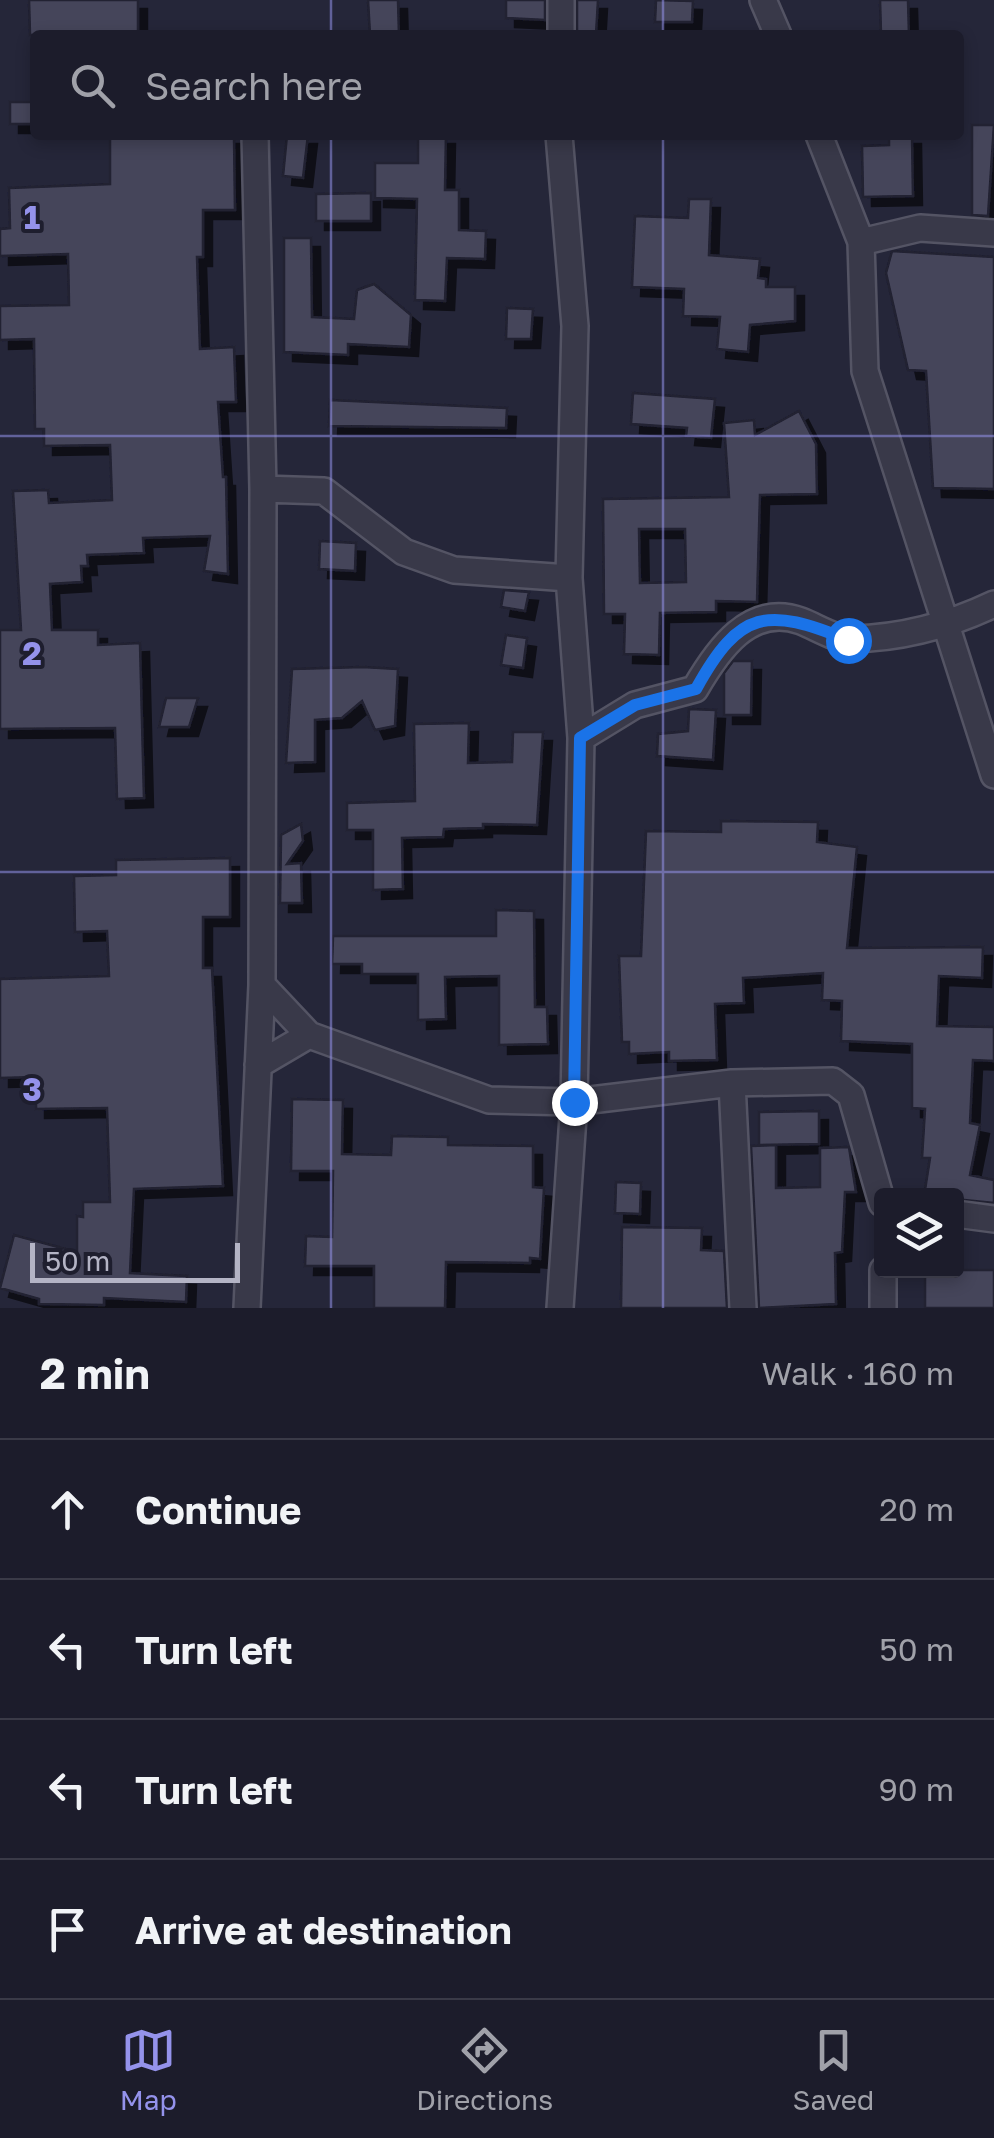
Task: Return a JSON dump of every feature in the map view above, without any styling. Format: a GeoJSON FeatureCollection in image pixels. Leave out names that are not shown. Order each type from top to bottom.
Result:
{"type":"FeatureCollection","features":[{"type":"Feature","properties":{"kind":"street"},"geometry":{"type":"LineString","coordinates":[[561,30],[562,0]]}},
{"type":"Feature","properties":{"kind":"street"},"geometry":{"type":"LineString","coordinates":[[764,0],[776,30]]}},
{"type":"Feature","properties":{"kind":"street"},"geometry":{"type":"LineString","coordinates":[[247,1308],[262,984],[263,489],[255,140]]}},
{"type":"Feature","properties":{"kind":"street"},"geometry":{"type":"LineString","coordinates":[[559,140],[576,326],[569,578],[580,738],[574,1102],[560,1308]]}},
{"type":"Feature","properties":{"kind":"street"},"geometry":{"type":"LineString","coordinates":[[820,140],[861,242],[865,371],[994,774]]}},
{"type":"Feature","properties":{"kind":"street"},"geometry":{"type":"LineString","coordinates":[[861,242],[920,228],[994,233]]}},
{"type":"Feature","properties":{"kind":"street"},"geometry":{"type":"LineString","coordinates":[[263,489],[324,491],[404,552],[454,570],[569,578]]}},
{"type":"Feature","properties":{"kind":"street"},"geometry":{"type":"LineString","coordinates":[[580,738],[635,705],[696,689],[717,650],[756,620],[795,618],[848,640],[948,626],[994,604]]}},
{"type":"Feature","properties":{"kind":"street"},"geometry":{"type":"LineString","coordinates":[[262,984],[309,1035],[489,1100],[574,1102],[732,1083],[833,1081],[851,1096],[878,1188]]}},
{"type":"Feature","properties":{"kind":"street"},"geometry":{"type":"LineString","coordinates":[[258,1065],[309,1035]]}},
{"type":"Feature","properties":{"kind":"street"},"geometry":{"type":"LineString","coordinates":[[732,1083],[742,1308]]}},
{"type":"Feature","properties":{"kind":"street"},"geometry":{"type":"LineString","coordinates":[[964,1215],[994,1219]]}},
{"type":"Feature","properties":{"kind":"street"},"geometry":{"type":"LineString","coordinates":[[882,1278],[883,1308]]}},
{"type":"Feature","properties":{"kind":"building"},"geometry":{"type":"Polygon","coordinates":[[[29,0],[138,0],[138,30],[30,30],[30,35],[29,0]]]}},
{"type":"Feature","properties":{"kind":"building"},"geometry":{"type":"Polygon","coordinates":[[[368,0],[398,0],[399,30],[370,30],[368,0]]]}},
{"type":"Feature","properties":{"kind":"building"},"geometry":{"type":"Polygon","coordinates":[[[506,0],[545,0],[545,20],[506,18],[506,0]]]}},
{"type":"Feature","properties":{"kind":"building"},"geometry":{"type":"Polygon","coordinates":[[[577,0],[598,0],[596,30],[577,30],[577,0]]]}},
{"type":"Feature","properties":{"kind":"building"},"geometry":{"type":"Polygon","coordinates":[[[656,0],[693,1],[692,22],[655,22],[656,0]]]}},
{"type":"Feature","properties":{"kind":"building"},"geometry":{"type":"Polygon","coordinates":[[[880,0],[908,0],[909,30],[881,30],[880,0]]]}},
{"type":"Feature","properties":{"kind":"building"},"geometry":{"type":"Polygon","coordinates":[[[10,102],[30,102],[30,124],[10,124],[10,102]]]}},
{"type":"Feature","properties":{"kind":"building"},"geometry":{"type":"Polygon","coordinates":[[[972,125],[994,125],[988,216],[972,215],[972,125]]]}},
{"type":"Feature","properties":{"kind":"building"},"geometry":{"type":"Polygon","coordinates":[[[110,140],[234,140],[235,210],[203,210],[203,257],[197,257],[200,349],[234,347],[236,402],[218,402],[226,477],[228,574],[204,571],[210,536],[143,538],[144,553],[87,555],[88,566],[81,566],[82,582],[50,584],[52,630],[98,630],[98,645],[140,643],[144,798],[117,799],[115,728],[0,729],[0,630],[21,630],[13,491],[48,490],[49,503],[112,500],[110,445],[44,446],[44,429],[35,429],[34,339],[0,340],[0,306],[69,305],[68,254],[0,256],[0,229],[10,228],[9,188],[110,184],[110,140]]]}},
{"type":"Feature","properties":{"kind":"building"},"geometry":{"type":"Polygon","coordinates":[[[287,140],[307,140],[303,178],[283,176],[287,140]]]}},
{"type":"Feature","properties":{"kind":"building"},"geometry":{"type":"Polygon","coordinates":[[[418,140],[446,140],[445,190],[459,190],[459,230],[486,231],[485,259],[447,258],[445,301],[415,300],[417,199],[375,198],[375,163],[418,163],[418,140]]]}},
{"type":"Feature","properties":{"kind":"building"},"geometry":{"type":"Polygon","coordinates":[[[889,140],[912,140],[913,196],[863,197],[862,146],[889,145],[889,140]]]}},
{"type":"Feature","properties":{"kind":"building"},"geometry":{"type":"Polygon","coordinates":[[[371,193],[371,221],[316,221],[316,194],[371,193]]]}},
{"type":"Feature","properties":{"kind":"building"},"geometry":{"type":"Polygon","coordinates":[[[689,199],[711,199],[709,255],[760,259],[758,278],[766,279],[766,287],[795,287],[795,321],[750,325],[748,352],[717,349],[720,317],[683,316],[684,289],[632,287],[635,216],[688,218],[689,199]]]}},
{"type":"Feature","properties":{"kind":"building"},"geometry":{"type":"Polygon","coordinates":[[[284,238],[311,238],[312,317],[354,319],[357,290],[374,284],[411,315],[409,347],[348,344],[348,355],[284,352],[284,238]]]}},
{"type":"Feature","properties":{"kind":"building"},"geometry":{"type":"Polygon","coordinates":[[[892,251],[994,257],[994,489],[933,488],[926,371],[908,370],[886,273],[892,251]]]}},
{"type":"Feature","properties":{"kind":"building"},"geometry":{"type":"Polygon","coordinates":[[[507,308],[533,309],[531,339],[506,339],[507,308]]]}},
{"type":"Feature","properties":{"kind":"building"},"geometry":{"type":"Polygon","coordinates":[[[633,393],[715,399],[711,438],[686,436],[687,428],[631,424],[633,393]]]}},
{"type":"Feature","properties":{"kind":"building"},"geometry":{"type":"Polygon","coordinates":[[[330,400],[507,408],[506,428],[329,426],[330,400]]]}},
{"type":"Feature","properties":{"kind":"building"},"geometry":{"type":"Polygon","coordinates":[[[799,411],[816,444],[817,494],[760,495],[757,602],[716,601],[716,612],[660,613],[659,655],[624,654],[625,614],[604,614],[603,499],[729,497],[724,423],[754,420],[755,435],[799,411]],[[639,529],[640,583],[686,582],[685,529],[639,529]]]}},
{"type":"Feature","properties":{"kind":"building"},"geometry":{"type":"Polygon","coordinates":[[[320,541],[356,543],[355,571],[319,569],[320,541]]]}},
{"type":"Feature","properties":{"kind":"building"},"geometry":{"type":"Polygon","coordinates":[[[504,590],[529,592],[525,611],[501,607],[504,590]]]}},
{"type":"Feature","properties":{"kind":"building"},"geometry":{"type":"Polygon","coordinates":[[[506,635],[527,638],[523,668],[501,665],[506,635]]]}},
{"type":"Feature","properties":{"kind":"building"},"geometry":{"type":"Polygon","coordinates":[[[733,661],[752,661],[751,715],[724,715],[724,673],[733,661]]]}},
{"type":"Feature","properties":{"kind":"building"},"geometry":{"type":"Polygon","coordinates":[[[292,669],[398,669],[395,726],[375,730],[362,701],[342,718],[315,720],[315,762],[286,763],[292,669]]]}},
{"type":"Feature","properties":{"kind":"building"},"geometry":{"type":"Polygon","coordinates":[[[166,698],[198,698],[189,727],[159,727],[166,698]]]}},
{"type":"Feature","properties":{"kind":"building"},"geometry":{"type":"Polygon","coordinates":[[[689,709],[716,710],[713,760],[657,756],[658,734],[688,731],[689,709]]]}},
{"type":"Feature","properties":{"kind":"building"},"geometry":{"type":"Polygon","coordinates":[[[469,723],[468,763],[512,762],[513,732],[543,732],[537,825],[483,824],[483,828],[444,829],[443,837],[402,838],[403,889],[373,890],[373,830],[347,830],[347,803],[415,801],[414,724],[469,723]]]}},
{"type":"Feature","properties":{"kind":"building"},"geometry":{"type":"Polygon","coordinates":[[[721,821],[818,822],[817,842],[857,847],[847,948],[983,947],[982,978],[939,976],[937,1026],[994,1027],[994,1061],[973,1060],[970,1123],[980,1125],[970,1175],[994,1180],[994,1203],[964,1200],[964,1188],[925,1188],[930,1158],[922,1158],[925,1109],[912,1108],[912,1044],[841,1041],[842,1001],[822,1000],[823,973],[743,978],[744,1003],[715,1004],[717,1060],[669,1061],[669,1052],[629,1054],[629,1042],[622,1042],[619,956],[641,956],[646,831],[721,832],[721,821]]]}},
{"type":"Feature","properties":{"kind":"building"},"geometry":{"type":"Polygon","coordinates":[[[301,824],[303,841],[287,864],[301,863],[302,903],[280,903],[281,835],[301,824]]]}},
{"type":"Feature","properties":{"kind":"building"},"geometry":{"type":"Polygon","coordinates":[[[230,858],[230,917],[203,917],[203,968],[212,968],[223,1186],[134,1189],[130,1273],[187,1276],[186,1302],[104,1298],[104,1305],[39,1304],[39,1299],[0,1288],[14,1235],[77,1252],[77,1216],[83,1217],[83,1202],[110,1202],[107,1108],[36,1109],[36,1077],[0,1078],[0,979],[109,976],[107,931],[75,932],[74,876],[116,875],[116,860],[230,858]]]}},
{"type":"Feature","properties":{"kind":"building"},"geometry":{"type":"Polygon","coordinates":[[[496,910],[534,911],[535,1007],[547,1007],[548,1044],[499,1045],[499,976],[445,977],[446,1019],[418,1020],[418,974],[362,974],[362,964],[332,964],[333,936],[496,936],[496,910]]]}},
{"type":"Feature","properties":{"kind":"building"},"geometry":{"type":"Polygon","coordinates":[[[292,1099],[343,1100],[342,1154],[391,1155],[392,1136],[448,1137],[448,1145],[533,1146],[533,1187],[544,1188],[540,1259],[530,1258],[530,1263],[446,1262],[445,1308],[374,1308],[374,1266],[305,1266],[306,1236],[332,1237],[333,1171],[291,1171],[292,1099]]]}},
{"type":"Feature","properties":{"kind":"building"},"geometry":{"type":"Polygon","coordinates":[[[819,1111],[819,1144],[759,1145],[759,1112],[819,1111]]]}},
{"type":"Feature","properties":{"kind":"building"},"geometry":{"type":"Polygon","coordinates":[[[776,1145],[776,1188],[820,1187],[820,1148],[849,1147],[856,1192],[845,1192],[842,1252],[835,1253],[836,1304],[759,1308],[751,1146],[776,1145]]]}},
{"type":"Feature","properties":{"kind":"building"},"geometry":{"type":"Polygon","coordinates":[[[616,1182],[641,1183],[640,1214],[615,1213],[616,1182]]]}},
{"type":"Feature","properties":{"kind":"building"},"geometry":{"type":"Polygon","coordinates":[[[622,1227],[702,1228],[701,1250],[724,1251],[727,1308],[621,1308],[622,1227]]]}},
{"type":"Feature","properties":{"kind":"building"},"geometry":{"type":"Polygon","coordinates":[[[964,1270],[994,1270],[994,1308],[925,1308],[925,1278],[964,1278],[964,1270]]]}},
{"type":"Feature","properties":{"kind":"route"},"geometry":{"type":"LineString","coordinates":[[574,1102],[580,738],[635,705],[696,689],[717,650],[756,620],[795,618],[848,640]]}}]}
